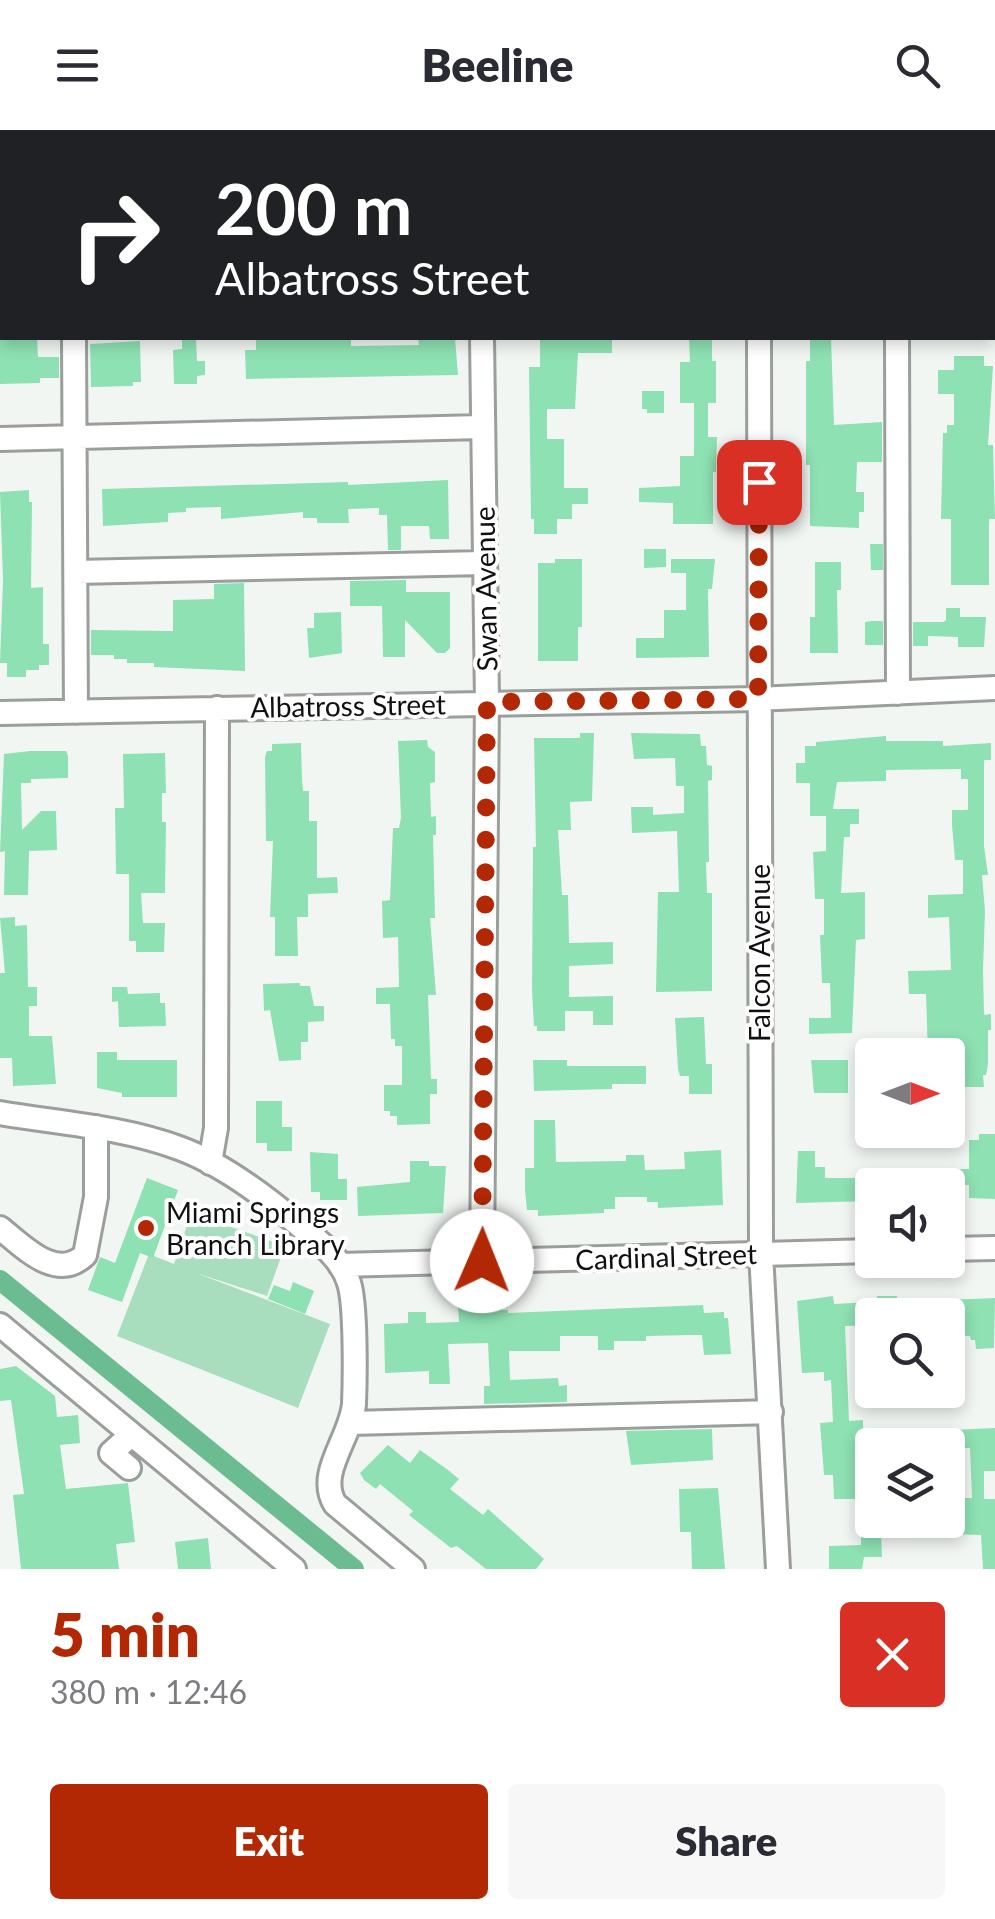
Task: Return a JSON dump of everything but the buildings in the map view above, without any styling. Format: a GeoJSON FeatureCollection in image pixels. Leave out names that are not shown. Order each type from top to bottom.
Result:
{"type":"FeatureCollection","features":[{"type":"Feature","properties":{"kind":"street"},"geometry":{"type":"LineString","coordinates":[[74,340],[76,712]]}},
{"type":"Feature","properties":{"kind":"street","name":"Swan Avenue"},"geometry":{"type":"LineString","coordinates":[[482,340],[487,702],[482,1261]]}},
{"type":"Feature","properties":{"kind":"street","name":"Falcon Avenue"},"geometry":{"type":"LineString","coordinates":[[759,340],[761,1253],[778,1569]]}},
{"type":"Feature","properties":{"kind":"street"},"geometry":{"type":"LineString","coordinates":[[897,340],[898,693]]}},
{"type":"Feature","properties":{"kind":"street"},"geometry":{"type":"LineString","coordinates":[[0,439],[482,428]]}},
{"type":"Feature","properties":{"kind":"street"},"geometry":{"type":"LineString","coordinates":[[76,572],[484,563]]}},
{"type":"Feature","properties":{"kind":"street","name":"Albatross Street"},"geometry":{"type":"LineString","coordinates":[[0,713],[758,699],[995,688]]}},
{"type":"Feature","properties":{"kind":"street"},"geometry":{"type":"LineString","coordinates":[[210,1163],[216,1128],[217,708]]}},
{"type":"Feature","properties":{"kind":"street"},"geometry":{"type":"LineString","coordinates":[[0,1114],[96,1127],[180,1148],[210,1163],[292,1219],[340,1265],[352,1291],[354,1388],[351,1423],[330,1469],[329,1484],[335,1504],[413,1569]]}},
{"type":"Feature","properties":{"kind":"street"},"geometry":{"type":"LineString","coordinates":[[0,1228],[49,1264],[74,1263],[85,1255],[96,1197],[96,1127]]}},
{"type":"Feature","properties":{"kind":"street"},"geometry":{"type":"LineString","coordinates":[[965,1249],[995,1248]]}},
{"type":"Feature","properties":{"kind":"street","name":"Cardinal Street"},"geometry":{"type":"LineString","coordinates":[[340,1265],[855,1251]]}},
{"type":"Feature","properties":{"kind":"street"},"geometry":{"type":"LineString","coordinates":[[0,1325],[279,1565]]}},
{"type":"Feature","properties":{"kind":"street"},"geometry":{"type":"LineString","coordinates":[[351,1423],[771,1412]]}},
{"type":"Feature","properties":{"kind":"street"},"geometry":{"type":"LineString","coordinates":[[129,1468],[111,1453],[130,1434]]}},
{"type":"Feature","properties":{"kind":"green space"},"geometry":{"type":"Polygon","coordinates":[[[191,1213],[285,1246],[267,1296],[196,1273],[330,1324],[298,1408],[117,1336],[149,1254],[174,1264],[191,1213]]]}},
{"type":"Feature","properties":{"kind":"waterway"},"geometry":{"type":"LineString","coordinates":[[0,1280],[354,1569]]}},
{"type":"Feature","properties":{"kind":"place","name":"Miami Springs Branch Library"},"geometry":{"type":"Point","coordinates":[146,1228]}},
{"type":"Feature","properties":{"kind":"route"},"geometry":{"type":"LineString","coordinates":[[482,1261],[487,702],[758,699],[759,482]]}}]}
